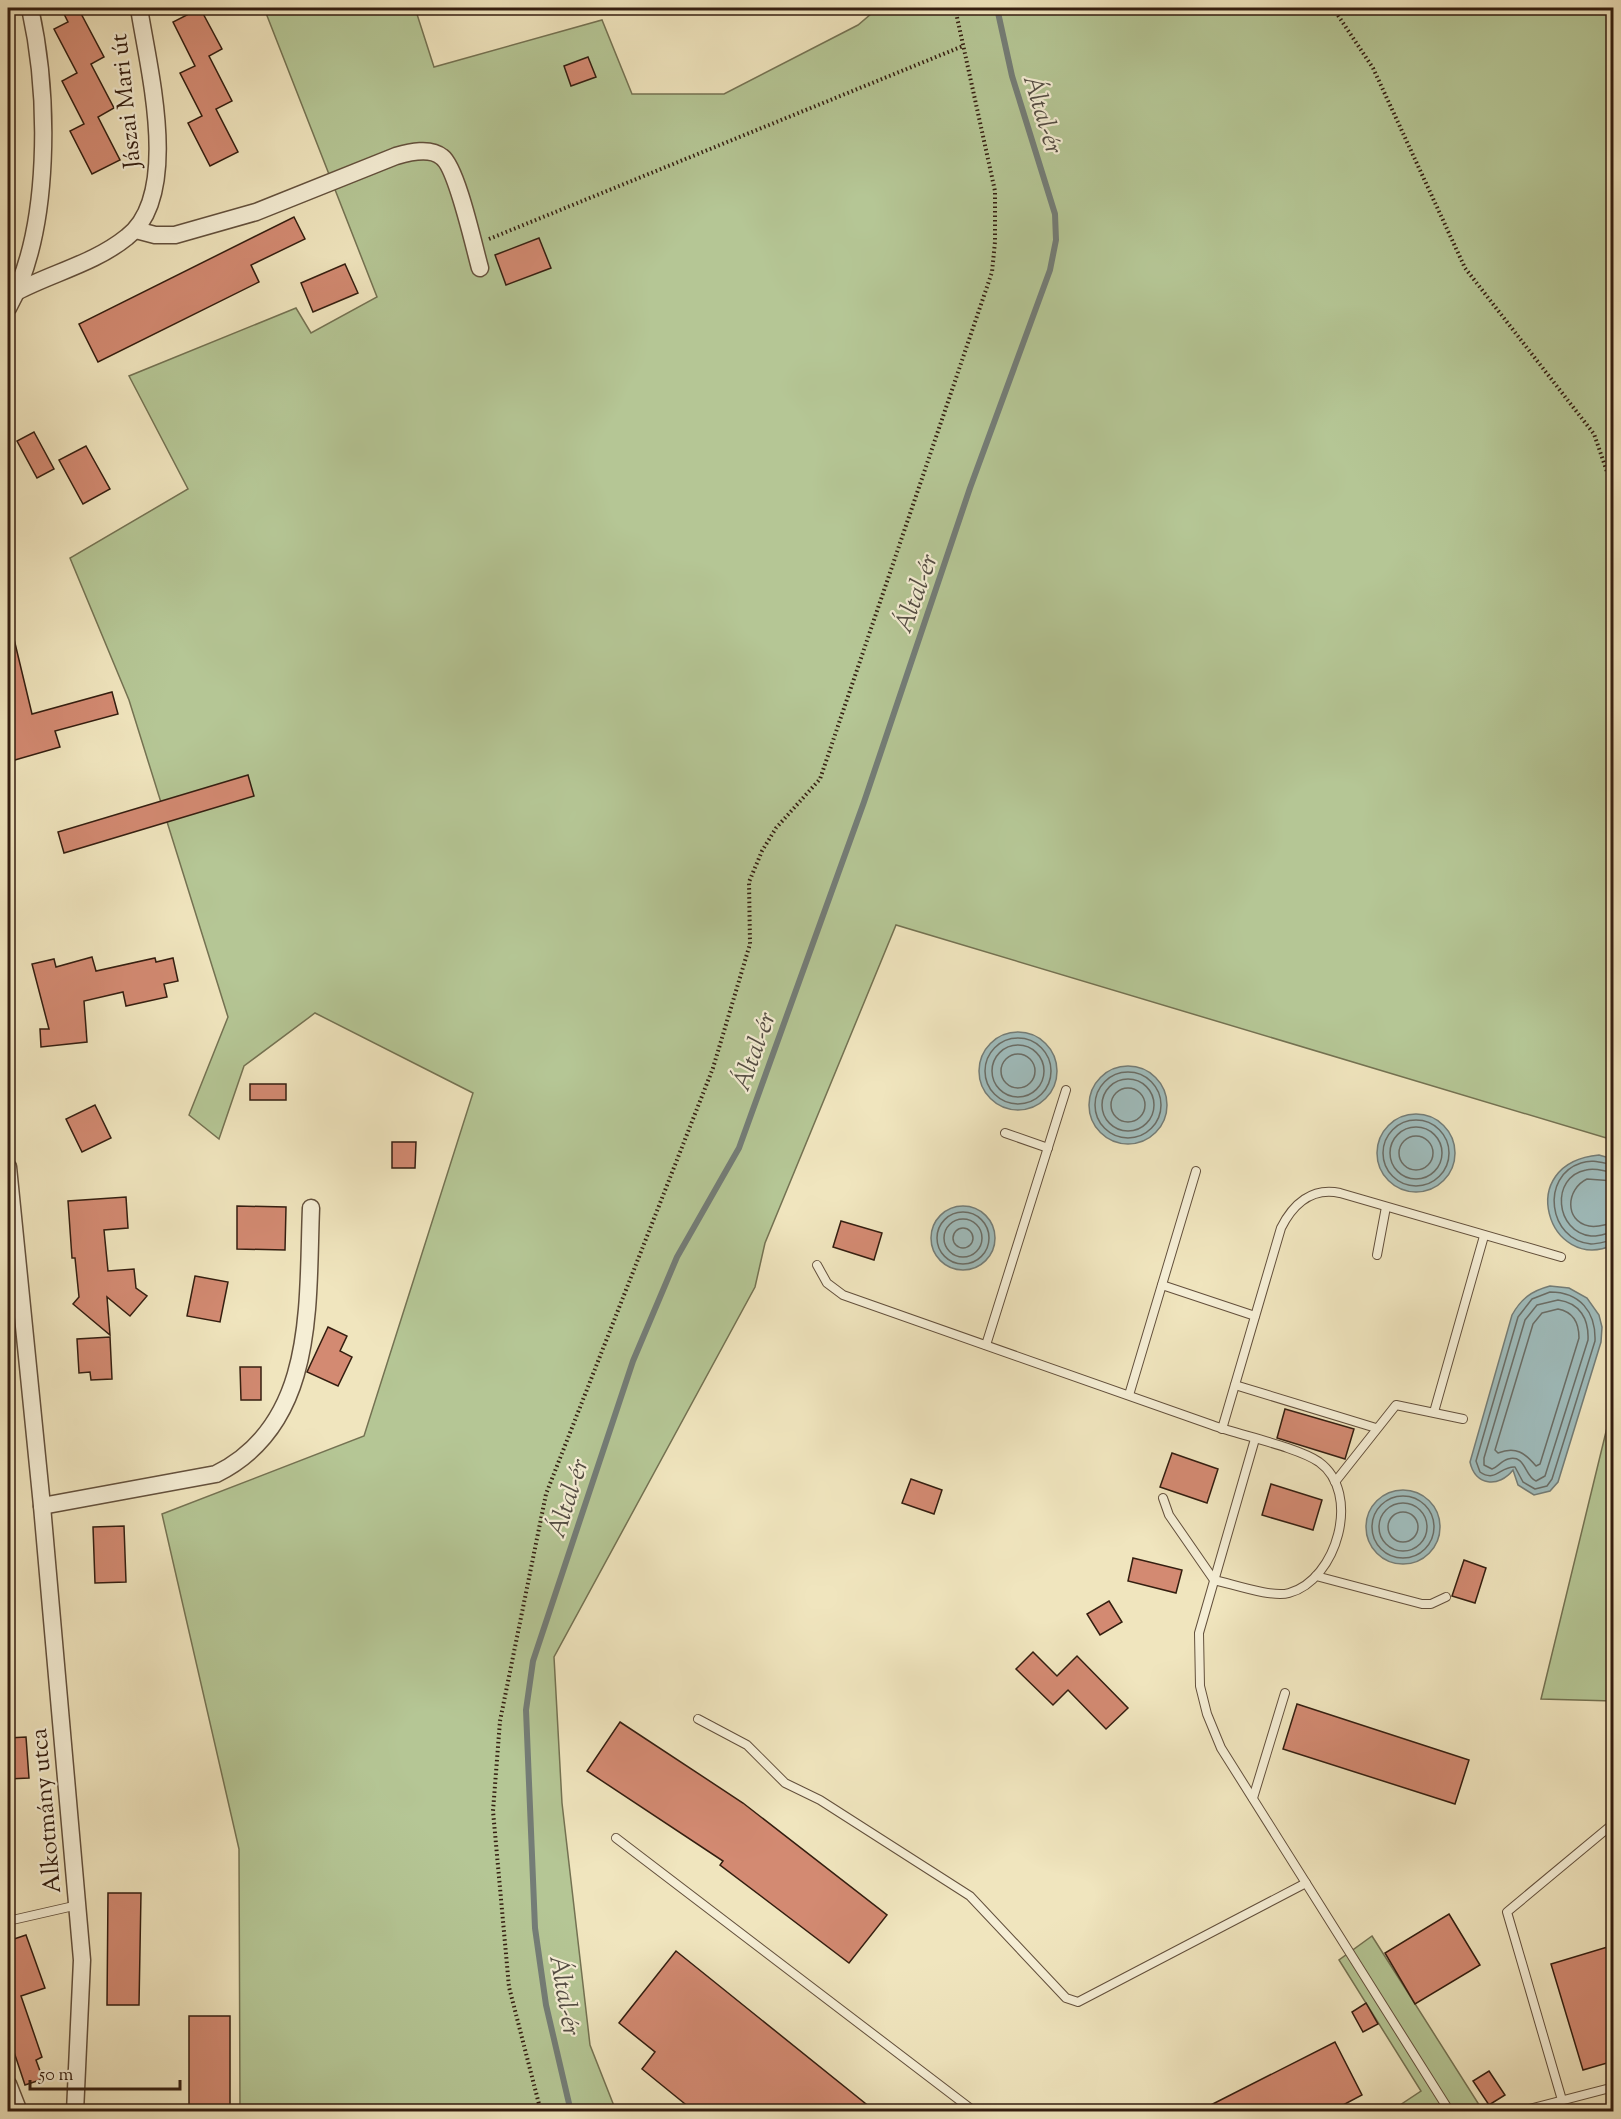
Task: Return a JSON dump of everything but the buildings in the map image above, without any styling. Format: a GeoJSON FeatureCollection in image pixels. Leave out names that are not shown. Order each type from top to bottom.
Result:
{"type":"FeatureCollection","features":[{"type":"Feature","properties":{"kind":"street"},"geometry":{"type":"LineString","coordinates":[[8,308],[16,292],[32,237],[39,189],[43,99],[38,43],[30,8]]}},
{"type":"Feature","properties":{"kind":"street","name":"Jászai Mari út"},"geometry":{"type":"LineString","coordinates":[[16,292],[92,259],[136,230],[152,200],[158,177],[159,146],[139,8]]}},
{"type":"Feature","properties":{"kind":"street"},"geometry":{"type":"LineString","coordinates":[[136,230],[155,235],[175,235],[256,212],[396,156],[412,151],[428,151],[442,157],[453,173],[480,268]]}},
{"type":"Feature","properties":{"kind":"street","name":"Alkotmány utca"},"geometry":{"type":"LineString","coordinates":[[8,1167],[42,1506],[82,1960],[75,2112]]}},
{"type":"Feature","properties":{"kind":"street"},"geometry":{"type":"LineString","coordinates":[[42,1506],[216,1474],[237,1464],[256,1445],[272,1425],[288,1396],[300,1364],[306,1325],[311,1208]]}},
{"type":"Feature","properties":{"kind":"street"},"geometry":{"type":"LineString","coordinates":[[8,2084],[20,2112]]}},
{"type":"Feature","properties":{"kind":"lane"},"geometry":{"type":"LineString","coordinates":[[986,1345],[1066,1090]]}},
{"type":"Feature","properties":{"kind":"lane"},"geometry":{"type":"LineString","coordinates":[[1005,1132],[1048,1148]]}},
{"type":"Feature","properties":{"kind":"lane"},"geometry":{"type":"LineString","coordinates":[[1129,1395],[1196,1171]]}},
{"type":"Feature","properties":{"kind":"lane"},"geometry":{"type":"LineString","coordinates":[[1222,1429],[1281,1228],[1294,1206],[1318,1192],[1328,1190],[1561,1257]]}},
{"type":"Feature","properties":{"kind":"lane"},"geometry":{"type":"LineString","coordinates":[[1377,1254],[1386,1207]]}},
{"type":"Feature","properties":{"kind":"lane"},"geometry":{"type":"LineString","coordinates":[[1434,1412],[1484,1236]]}},
{"type":"Feature","properties":{"kind":"lane"},"geometry":{"type":"LineString","coordinates":[[817,1265],[827,1283],[843,1295],[1222,1429],[1310,1457],[1325,1468],[1335,1482],[1341,1507],[1337,1535],[1326,1563],[1316,1576],[1299,1590],[1284,1595],[1214,1580],[1168,1515],[1163,1498]]}},
{"type":"Feature","properties":{"kind":"lane"},"geometry":{"type":"LineString","coordinates":[[1162,1286],[1255,1316]]}},
{"type":"Feature","properties":{"kind":"lane"},"geometry":{"type":"LineString","coordinates":[[1235,1385],[1376,1428]]}},
{"type":"Feature","properties":{"kind":"lane"},"geometry":{"type":"LineString","coordinates":[[1335,1482],[1396,1405],[1463,1419]]}},
{"type":"Feature","properties":{"kind":"lane"},"geometry":{"type":"LineString","coordinates":[[1255,1439],[1199,1633],[1200,1686],[1207,1714],[1221,1748],[1450,2112]]}},
{"type":"Feature","properties":{"kind":"lane"},"geometry":{"type":"LineString","coordinates":[[1316,1576],[1422,1604],[1431,1604],[1446,1597]]}},
{"type":"Feature","properties":{"kind":"lane"},"geometry":{"type":"LineString","coordinates":[[1253,1798],[1285,1693]]}},
{"type":"Feature","properties":{"kind":"lane"},"geometry":{"type":"LineString","coordinates":[[698,1719],[747,1745],[785,1783],[820,1800],[969,1896],[1066,1998],[1078,2002],[1306,1883]]}},
{"type":"Feature","properties":{"kind":"lane"},"geometry":{"type":"LineString","coordinates":[[1562,2100],[1508,1911],[1614,1823]]}},
{"type":"Feature","properties":{"kind":"lane"},"geometry":{"type":"LineString","coordinates":[[616,1838],[975,2112]]}},
{"type":"Feature","properties":{"kind":"lane"},"geometry":{"type":"LineString","coordinates":[[8,1921],[78,1905]]}},
{"type":"Feature","properties":{"kind":"lane"},"geometry":{"type":"LineString","coordinates":[[1518,2112],[1614,2087]]}},
{"type":"Feature","properties":{"kind":"path"},"geometry":{"type":"LineString","coordinates":[[541,2112],[509,1987],[493,1811],[500,1721],[546,1494],[713,1068],[750,944],[749,882],[762,851],[776,828],[820,779],[992,272],[995,242],[995,191],[955,8]]}},
{"type":"Feature","properties":{"kind":"path"},"geometry":{"type":"LineString","coordinates":[[1333,8],[1372,68],[1465,268],[1594,434],[1614,492]]}},
{"type":"Feature","properties":{"kind":"path"},"geometry":{"type":"LineString","coordinates":[[473,245],[963,46]]}},
{"type":"Feature","properties":{"kind":"green space"},"geometry":{"type":"Polygon","coordinates":[[[264,8],[415,8],[434,67],[602,20],[632,94],[724,94],[858,25],[878,8],[1613,8],[1613,1140],[896,925],[765,1243],[755,1287],[554,1657],[562,1803],[590,2045],[616,2111],[240,2111],[239,1849],[162,1514],[364,1436],[473,1093],[315,1013],[244,1066],[219,1139],[189,1115],[228,1017],[129,700],[70,558],[188,489],[129,376],[296,308],[311,333],[377,297],[264,8]]]}},
{"type":"Feature","properties":{"kind":"green space"},"geometry":{"type":"Polygon","coordinates":[[[1613,1403],[1613,1701],[1541,1699],[1613,1403]]]}},
{"type":"Feature","properties":{"kind":"green space"},"geometry":{"type":"Polygon","coordinates":[[[1372,1936],[1483,2111],[1391,2111],[1421,2091],[1339,1960],[1372,1936]]]}},
{"type":"Feature","properties":{"kind":"water"},"geometry":{"type":"Polygon","coordinates":[[[1010,1032],[1026,1032],[1040,1038],[1051,1049],[1057,1063],[1057,1079],[1051,1093],[1040,1104],[1026,1110],[1010,1110],[996,1104],[985,1093],[979,1079],[979,1063],[985,1049],[996,1038],[1010,1032]]]}},
{"type":"Feature","properties":{"kind":"water"},"geometry":{"type":"Polygon","coordinates":[[[1120,1066],[1136,1066],[1150,1072],[1161,1083],[1167,1097],[1167,1113],[1161,1127],[1150,1138],[1136,1144],[1120,1144],[1106,1138],[1095,1127],[1089,1113],[1089,1097],[1095,1083],[1106,1072],[1120,1066]]]}},
{"type":"Feature","properties":{"kind":"water"},"geometry":{"type":"Polygon","coordinates":[[[1408,1114],[1424,1114],[1438,1120],[1449,1131],[1455,1145],[1455,1161],[1449,1175],[1438,1186],[1424,1192],[1408,1192],[1394,1186],[1383,1175],[1377,1161],[1377,1145],[1383,1131],[1394,1120],[1408,1114]]]}},
{"type":"Feature","properties":{"kind":"water"},"geometry":{"type":"Polygon","coordinates":[[[1599,1155],[1613,1159],[1613,1245],[1590,1250],[1572,1244],[1558,1231],[1549,1214],[1548,1195],[1555,1177],[1572,1162],[1599,1155]]]}},
{"type":"Feature","properties":{"kind":"water"},"geometry":{"type":"Polygon","coordinates":[[[957,1206],[969,1206],[986,1215],[993,1226],[995,1238],[993,1250],[986,1261],[969,1270],[957,1270],[945,1265],[936,1256],[931,1244],[931,1232],[936,1220],[945,1211],[957,1206]]]}},
{"type":"Feature","properties":{"kind":"water"},"geometry":{"type":"Polygon","coordinates":[[[1550,1286],[1569,1288],[1587,1298],[1599,1315],[1602,1327],[1601,1342],[1558,1482],[1550,1491],[1534,1495],[1518,1485],[1513,1470],[1501,1480],[1488,1482],[1477,1476],[1470,1462],[1512,1315],[1527,1296],[1550,1286]]]}},
{"type":"Feature","properties":{"kind":"water"},"geometry":{"type":"Polygon","coordinates":[[[1396,1490],[1410,1490],[1424,1496],[1434,1506],[1440,1520],[1438,1541],[1424,1558],[1410,1564],[1396,1564],[1382,1558],[1372,1548],[1366,1534],[1366,1520],[1372,1506],[1382,1496],[1396,1490]]]}},
{"type":"Feature","properties":{"kind":"waterway","name":"Által-ér"},"geometry":{"type":"LineString","coordinates":[[571,2112],[546,2005],[535,1928],[526,1710],[533,1661],[633,1361],[677,1257],[739,1148],[864,802],[970,488],[1050,270],[1056,240],[1055,214],[1012,76],[997,8]]}}]}
